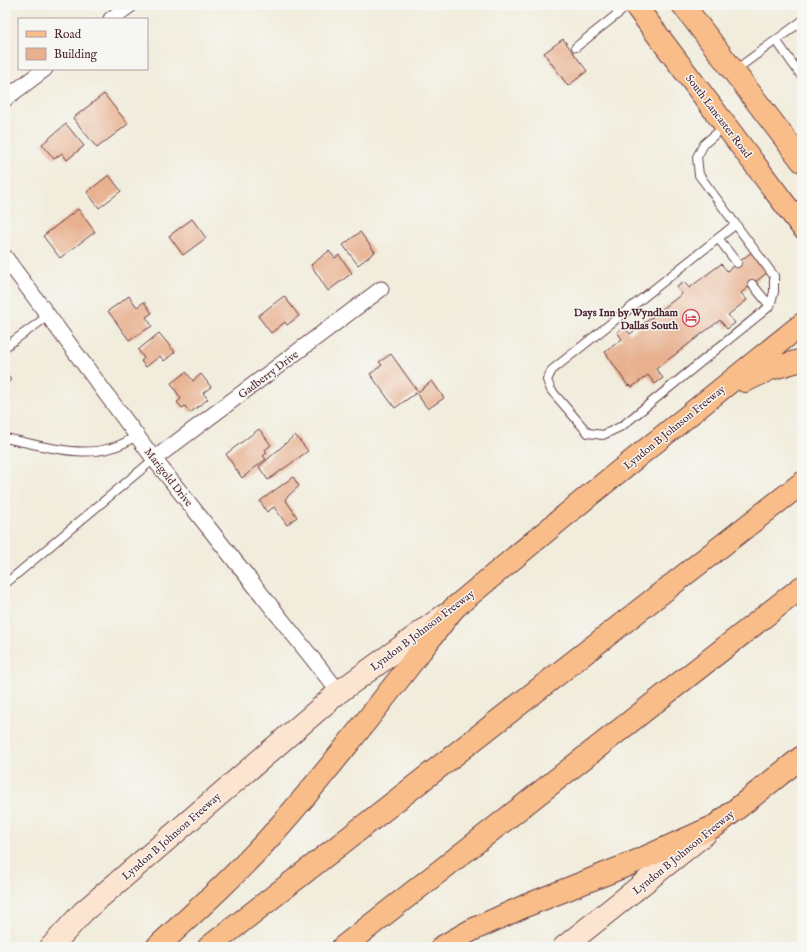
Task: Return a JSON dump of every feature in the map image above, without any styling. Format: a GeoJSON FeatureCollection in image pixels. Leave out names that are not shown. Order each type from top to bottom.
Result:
{"type":"FeatureCollection","features":[{"type":"Feature","properties":{"kind":"main road","name":"South Lancaster Road"},"geometry":{"type":"LineString","coordinates":[[635,5],[802,227]]}},
{"type":"Feature","properties":{"kind":"main road"},"geometry":{"type":"LineString","coordinates":[[683,5],[802,161]]}},
{"type":"Feature","properties":{"kind":"main road","name":"Lyndon B Johnson Freeway"},"geometry":{"type":"LineString","coordinates":[[51,947],[83,912],[339,692],[454,608],[591,494],[802,324]]}},
{"type":"Feature","properties":{"kind":"main road"},"geometry":{"type":"LineString","coordinates":[[708,400],[770,369],[802,360]]}},
{"type":"Feature","properties":{"kind":"main road"},"geometry":{"type":"LineString","coordinates":[[209,947],[802,482]]}},
{"type":"Feature","properties":{"kind":"main road"},"geometry":{"type":"LineString","coordinates":[[343,947],[802,587]]}},
{"type":"Feature","properties":{"kind":"main road"},"geometry":{"type":"LineString","coordinates":[[157,947],[226,883],[316,785],[454,608]]}},
{"type":"Feature","properties":{"kind":"main road","name":"Lyndon B Johnson Freeway"},"geometry":{"type":"LineString","coordinates":[[564,947],[802,757]]}},
{"type":"Feature","properties":{"kind":"main road"},"geometry":{"type":"LineString","coordinates":[[442,947],[472,930],[525,906],[630,864],[715,826]]}},
{"type":"Feature","properties":{"kind":"street"},"geometry":{"type":"LineString","coordinates":[[112,18],[130,5]]}},
{"type":"Feature","properties":{"kind":"street"},"geometry":{"type":"LineString","coordinates":[[5,99],[44,70]]}},
{"type":"Feature","properties":{"kind":"street","name":"Marigold Drive"},"geometry":{"type":"LineString","coordinates":[[5,257],[154,459],[339,692]]}},
{"type":"Feature","properties":{"kind":"street","name":"Gadberry Drive"},"geometry":{"type":"LineString","coordinates":[[154,459],[381,289]]}},
{"type":"Feature","properties":{"kind":"lane"},"geometry":{"type":"LineString","coordinates":[[576,47],[629,5]]}},
{"type":"Feature","properties":{"kind":"lane"},"geometry":{"type":"LineString","coordinates":[[734,72],[802,21]]}},
{"type":"Feature","properties":{"kind":"lane"},"geometry":{"type":"LineString","coordinates":[[776,40],[801,72]]}},
{"type":"Feature","properties":{"kind":"lane"},"geometry":{"type":"LineString","coordinates":[[726,125],[704,144],[697,157],[699,175],[736,224],[774,276],[774,292],[770,306],[622,426],[603,435],[588,433],[551,390],[547,380],[552,370],[736,224]]}},
{"type":"Feature","properties":{"kind":"lane"},"geometry":{"type":"LineString","coordinates":[[718,238],[737,264]]}},
{"type":"Feature","properties":{"kind":"lane"},"geometry":{"type":"LineString","coordinates":[[752,284],[770,306]]}},
{"type":"Feature","properties":{"kind":"lane"},"geometry":{"type":"LineString","coordinates":[[5,347],[48,316]]}},
{"type":"Feature","properties":{"kind":"lane"},"geometry":{"type":"LineString","coordinates":[[5,438],[78,453],[96,452],[115,448],[127,443],[137,436]]}},
{"type":"Feature","properties":{"kind":"lane"},"geometry":{"type":"LineString","coordinates":[[5,584],[154,459]]}},
{"type":"Feature","properties":{"kind":"building"},"geometry":{"type":"Polygon","coordinates":[[[563,39],[587,71],[568,86],[544,53],[563,39]]]}},
{"type":"Feature","properties":{"kind":"building"},"geometry":{"type":"Polygon","coordinates":[[[104,94],[128,124],[97,148],[73,118],[104,94]]]}},
{"type":"Feature","properties":{"kind":"building"},"geometry":{"type":"Polygon","coordinates":[[[66,124],[84,146],[67,160],[62,153],[54,159],[42,144],[66,124]]]}},
{"type":"Feature","properties":{"kind":"building"},"geometry":{"type":"Polygon","coordinates":[[[109,175],[121,191],[99,208],[87,192],[109,175]]]}},
{"type":"Feature","properties":{"kind":"building"},"geometry":{"type":"Polygon","coordinates":[[[78,209],[95,232],[60,258],[43,236],[78,209]]]}},
{"type":"Feature","properties":{"kind":"building"},"geometry":{"type":"Polygon","coordinates":[[[192,219],[206,238],[183,255],[169,236],[192,219]]]}},
{"type":"Feature","properties":{"kind":"building"},"geometry":{"type":"Polygon","coordinates":[[[360,232],[375,252],[358,265],[343,245],[360,232]]]}},
{"type":"Feature","properties":{"kind":"building"},"geometry":{"type":"Polygon","coordinates":[[[329,251],[335,258],[339,255],[352,273],[328,291],[311,265],[329,251]]]}},
{"type":"Feature","properties":{"kind":"building","name":"Days Inn by Wyndham Dallas South"},"geometry":{"type":"Polygon","coordinates":[[[753,251],[768,272],[741,293],[747,300],[728,315],[735,323],[727,329],[720,320],[656,369],[663,378],[655,384],[648,375],[632,387],[630,385],[628,386],[605,352],[622,339],[617,332],[624,327],[630,334],[682,294],[677,287],[684,282],[689,288],[721,264],[727,271],[753,251]]]}},
{"type":"Feature","properties":{"kind":"building"},"geometry":{"type":"Polygon","coordinates":[[[129,296],[137,307],[144,302],[152,313],[146,317],[152,326],[129,340],[108,311],[129,296]]]}},
{"type":"Feature","properties":{"kind":"building"},"geometry":{"type":"Polygon","coordinates":[[[284,296],[299,316],[287,325],[285,322],[271,333],[258,316],[284,296]]]}},
{"type":"Feature","properties":{"kind":"building"},"geometry":{"type":"Polygon","coordinates":[[[159,333],[175,352],[164,361],[160,356],[146,367],[141,361],[144,358],[138,350],[159,333]]]}},
{"type":"Feature","properties":{"kind":"building"},"geometry":{"type":"Polygon","coordinates":[[[391,354],[418,392],[432,381],[444,398],[428,409],[416,393],[395,408],[370,374],[382,365],[379,362],[391,354]]]}},
{"type":"Feature","properties":{"kind":"building"},"geometry":{"type":"Polygon","coordinates":[[[5,372],[11,380],[5,385],[5,372]]]}},
{"type":"Feature","properties":{"kind":"building"},"geometry":{"type":"Polygon","coordinates":[[[186,372],[193,381],[201,374],[211,387],[203,393],[208,399],[190,413],[185,406],[182,408],[177,402],[181,399],[171,383],[186,372]]]}},
{"type":"Feature","properties":{"kind":"building"},"geometry":{"type":"Polygon","coordinates":[[[259,429],[271,445],[265,450],[267,453],[263,456],[266,459],[242,478],[226,454],[259,429]]]}},
{"type":"Feature","properties":{"kind":"building"},"geometry":{"type":"Polygon","coordinates":[[[295,435],[308,451],[268,480],[259,467],[295,435]]]}},
{"type":"Feature","properties":{"kind":"building"},"geometry":{"type":"Polygon","coordinates":[[[293,477],[299,486],[285,499],[297,517],[287,525],[274,507],[267,512],[260,501],[293,477]]]}},
{"type":"Feature","properties":{"kind":"place","name":"Days Inn by Wyndham Dallas South"},"geometry":{"type":"Point","coordinates":[691,318]}}]}
